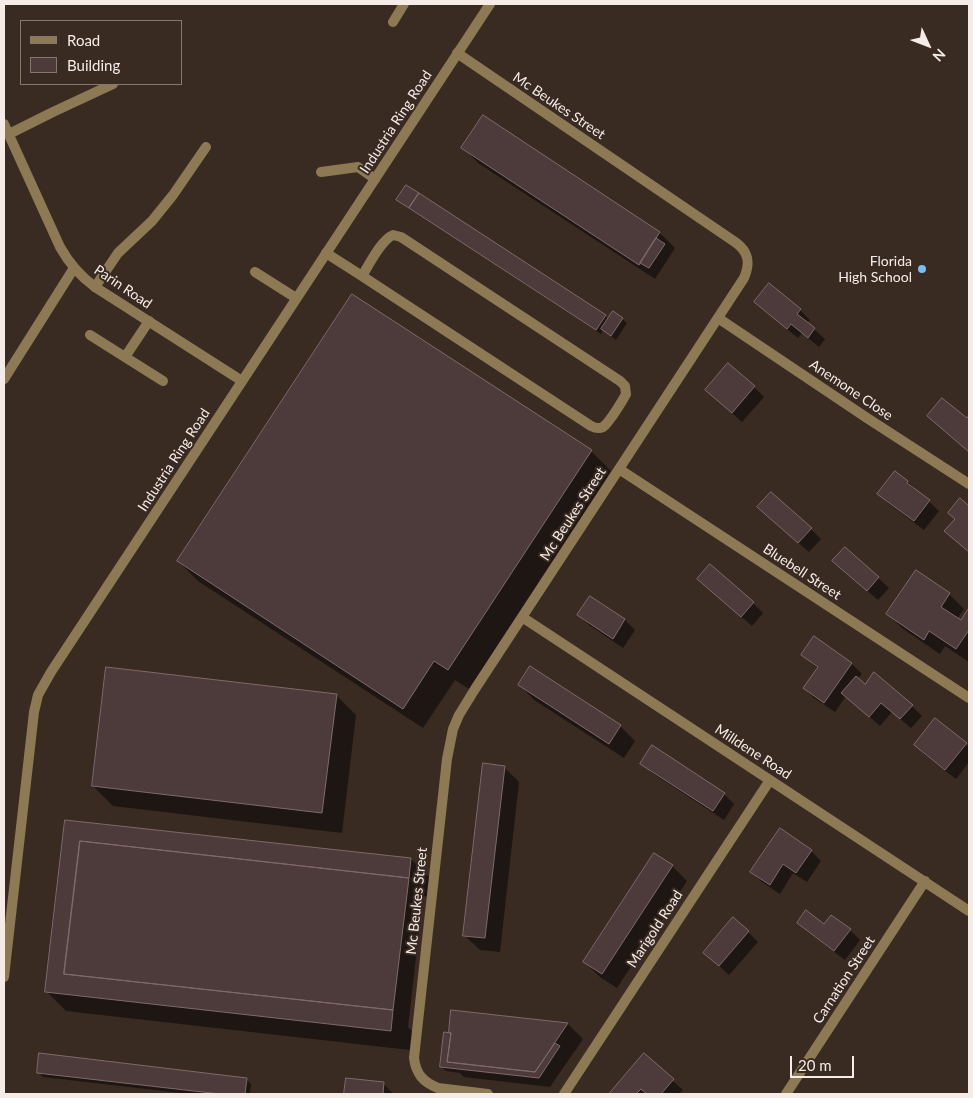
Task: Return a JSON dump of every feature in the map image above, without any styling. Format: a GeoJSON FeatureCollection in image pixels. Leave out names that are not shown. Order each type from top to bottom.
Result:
{"type":"FeatureCollection","features":[{"type":"Feature","properties":{"kind":"street"},"geometry":{"type":"LineString","coordinates":[[393,22],[404,4]]}},
{"type":"Feature","properties":{"kind":"street","name":"Industria Ring Road"},"geometry":{"type":"LineString","coordinates":[[4,977],[34,712],[38,695],[51,672],[490,4]]}},
{"type":"Feature","properties":{"kind":"street","name":"Mc Beukes Street"},"geometry":{"type":"LineString","coordinates":[[458,53],[742,247],[748,259],[744,278],[522,617],[459,715],[454,729],[450,744],[414,1058],[418,1073],[430,1085],[438,1088],[488,1094]]}},
{"type":"Feature","properties":{"kind":"street"},"geometry":{"type":"LineString","coordinates":[[9,134],[110,85]]}},
{"type":"Feature","properties":{"kind":"street","name":"Parin Road"},"geometry":{"type":"LineString","coordinates":[[4,124],[60,247],[84,279],[242,381]]}},
{"type":"Feature","properties":{"kind":"street"},"geometry":{"type":"LineString","coordinates":[[96,287],[118,253],[152,221],[173,195],[206,147]]}},
{"type":"Feature","properties":{"kind":"street"},"geometry":{"type":"LineString","coordinates":[[321,172],[358,167],[375,178]]}},
{"type":"Feature","properties":{"kind":"street"},"geometry":{"type":"LineString","coordinates":[[326,253],[594,428],[601,428],[607,423],[626,394],[624,386],[620,381],[397,236],[390,236],[384,242],[362,276]]}},
{"type":"Feature","properties":{"kind":"street"},"geometry":{"type":"LineString","coordinates":[[4,379],[74,268]]}},
{"type":"Feature","properties":{"kind":"street"},"geometry":{"type":"LineString","coordinates":[[254,272],[296,298]]}},
{"type":"Feature","properties":{"kind":"street","name":"Anemone Close"},"geometry":{"type":"LineString","coordinates":[[718,318],[969,484]]}},
{"type":"Feature","properties":{"kind":"street"},"geometry":{"type":"LineString","coordinates":[[125,357],[148,321]]}},
{"type":"Feature","properties":{"kind":"street"},"geometry":{"type":"LineString","coordinates":[[90,334],[163,382]]}},
{"type":"Feature","properties":{"kind":"street","name":"Bluebell Street"},"geometry":{"type":"LineString","coordinates":[[619,469],[969,698]]}},
{"type":"Feature","properties":{"kind":"street","name":"Milldene Road"},"geometry":{"type":"LineString","coordinates":[[522,617],[969,910]]}},
{"type":"Feature","properties":{"kind":"street","name":"Marigold Road"},"geometry":{"type":"LineString","coordinates":[[564,1094],[770,780]]}},
{"type":"Feature","properties":{"kind":"street","name":"Carnation Street"},"geometry":{"type":"LineString","coordinates":[[786,1094],[925,881]]}},
{"type":"Feature","properties":{"kind":"building"},"geometry":{"type":"Polygon","coordinates":[[[483,115],[660,232],[639,265],[461,148],[483,115]]]}},
{"type":"Feature","properties":{"kind":"building"},"geometry":{"type":"Polygon","coordinates":[[[406,185],[419,193],[409,208],[396,200],[406,185]]]}},
{"type":"Feature","properties":{"kind":"building"},"geometry":{"type":"Polygon","coordinates":[[[419,193],[606,315],[596,330],[409,208],[419,193]]]}},
{"type":"Feature","properties":{"kind":"building"},"geometry":{"type":"Polygon","coordinates":[[[656,238],[665,244],[649,268],[640,263],[656,238]]]}},
{"type":"Feature","properties":{"kind":"building"},"geometry":{"type":"Polygon","coordinates":[[[769,283],[801,309],[797,314],[815,328],[808,338],[791,324],[787,329],[754,302],[769,283]]]}},
{"type":"Feature","properties":{"kind":"building"},"geometry":{"type":"Polygon","coordinates":[[[352,294],[592,450],[448,670],[434,661],[403,709],[177,561],[352,294]]]}},
{"type":"Feature","properties":{"kind":"building"},"geometry":{"type":"Polygon","coordinates":[[[613,311],[623,318],[611,336],[601,329],[613,311]]]}},
{"type":"Feature","properties":{"kind":"building"},"geometry":{"type":"Polygon","coordinates":[[[728,363],[755,386],[732,413],[705,390],[728,363]]]}},
{"type":"Feature","properties":{"kind":"building"},"geometry":{"type":"Polygon","coordinates":[[[942,398],[967,418],[969,415],[969,452],[927,416],[942,398]]]}},
{"type":"Feature","properties":{"kind":"building"},"geometry":{"type":"Polygon","coordinates":[[[895,471],[908,481],[907,483],[930,500],[914,521],[877,494],[895,471]]]}},
{"type":"Feature","properties":{"kind":"building"},"geometry":{"type":"Polygon","coordinates":[[[771,492],[812,528],[798,543],[757,507],[771,492]]]}},
{"type":"Feature","properties":{"kind":"building"},"geometry":{"type":"Polygon","coordinates":[[[960,498],[969,506],[969,552],[944,531],[955,519],[948,513],[960,498]]]}},
{"type":"Feature","properties":{"kind":"building"},"geometry":{"type":"Polygon","coordinates":[[[845,547],[879,577],[867,591],[832,561],[845,547]]]}},
{"type":"Feature","properties":{"kind":"building"},"geometry":{"type":"Polygon","coordinates":[[[710,564],[754,602],[741,617],[697,579],[710,564]]]}},
{"type":"Feature","properties":{"kind":"building"},"geometry":{"type":"Polygon","coordinates":[[[916,570],[950,593],[941,607],[961,620],[969,610],[969,630],[956,649],[929,631],[924,640],[886,614],[916,570]]]}},
{"type":"Feature","properties":{"kind":"building"},"geometry":{"type":"Polygon","coordinates":[[[590,596],[625,619],[613,639],[577,615],[590,596]]]}},
{"type":"Feature","properties":{"kind":"building"},"geometry":{"type":"Polygon","coordinates":[[[814,636],[852,663],[824,703],[803,688],[818,667],[801,655],[814,636]]]}},
{"type":"Feature","properties":{"kind":"building"},"geometry":{"type":"Polygon","coordinates":[[[530,666],[621,725],[609,744],[518,685],[530,666]]]}},
{"type":"Feature","properties":{"kind":"building"},"geometry":{"type":"Polygon","coordinates":[[[106,667],[337,694],[322,813],[92,786],[106,667]]]}},
{"type":"Feature","properties":{"kind":"building"},"geometry":{"type":"Polygon","coordinates":[[[874,672],[913,705],[900,719],[881,703],[869,717],[841,693],[856,676],[865,684],[874,672]]]}},
{"type":"Feature","properties":{"kind":"building"},"geometry":{"type":"Polygon","coordinates":[[[935,718],[967,743],[945,770],[914,745],[935,718]]]}},
{"type":"Feature","properties":{"kind":"building"},"geometry":{"type":"Polygon","coordinates":[[[652,745],[725,793],[713,811],[640,764],[652,745]]]}},
{"type":"Feature","properties":{"kind":"building"},"geometry":{"type":"Polygon","coordinates":[[[483,763],[505,766],[485,938],[463,936],[483,763]]]}},
{"type":"Feature","properties":{"kind":"building"},"geometry":{"type":"Polygon","coordinates":[[[65,820],[411,858],[409,878],[80,841],[64,974],[393,1010],[391,1031],[45,992],[65,820]]]}},
{"type":"Feature","properties":{"kind":"building"},"geometry":{"type":"Polygon","coordinates":[[[780,828],[812,850],[796,873],[783,864],[770,885],[750,872],[780,828]]]}},
{"type":"Feature","properties":{"kind":"building"},"geometry":{"type":"Polygon","coordinates":[[[80,841],[409,878],[393,1010],[64,974],[80,841]]]}},
{"type":"Feature","properties":{"kind":"building"},"geometry":{"type":"Polygon","coordinates":[[[654,853],[673,865],[602,974],[583,962],[654,853]]]}},
{"type":"Feature","properties":{"kind":"building"},"geometry":{"type":"Polygon","coordinates":[[[806,910],[824,924],[831,915],[851,929],[834,951],[797,923],[806,910]]]}},
{"type":"Feature","properties":{"kind":"building"},"geometry":{"type":"Polygon","coordinates":[[[733,917],[749,931],[719,966],[703,953],[733,917]]]}},
{"type":"Feature","properties":{"kind":"building"},"geometry":{"type":"Polygon","coordinates":[[[451,1010],[568,1023],[535,1072],[447,1062],[451,1033],[449,1032],[451,1010]]]}},
{"type":"Feature","properties":{"kind":"building"},"geometry":{"type":"Polygon","coordinates":[[[444,1032],[451,1033],[447,1062],[535,1072],[555,1043],[560,1046],[539,1078],[440,1067],[444,1032]]]}},
{"type":"Feature","properties":{"kind":"building"},"geometry":{"type":"Polygon","coordinates":[[[39,1053],[247,1078],[245,1094],[220,1094],[37,1073],[39,1053]]]}},
{"type":"Feature","properties":{"kind":"building"},"geometry":{"type":"Polygon","coordinates":[[[644,1053],[674,1079],[661,1094],[647,1094],[641,1089],[636,1094],[609,1094],[644,1053]]]}},
{"type":"Feature","properties":{"kind":"building"},"geometry":{"type":"Polygon","coordinates":[[[346,1078],[384,1082],[383,1094],[344,1094],[346,1078]]]}},
{"type":"Feature","properties":{"kind":"place","name":"Florida High School"},"geometry":{"type":"Point","coordinates":[922,269]}}]}
